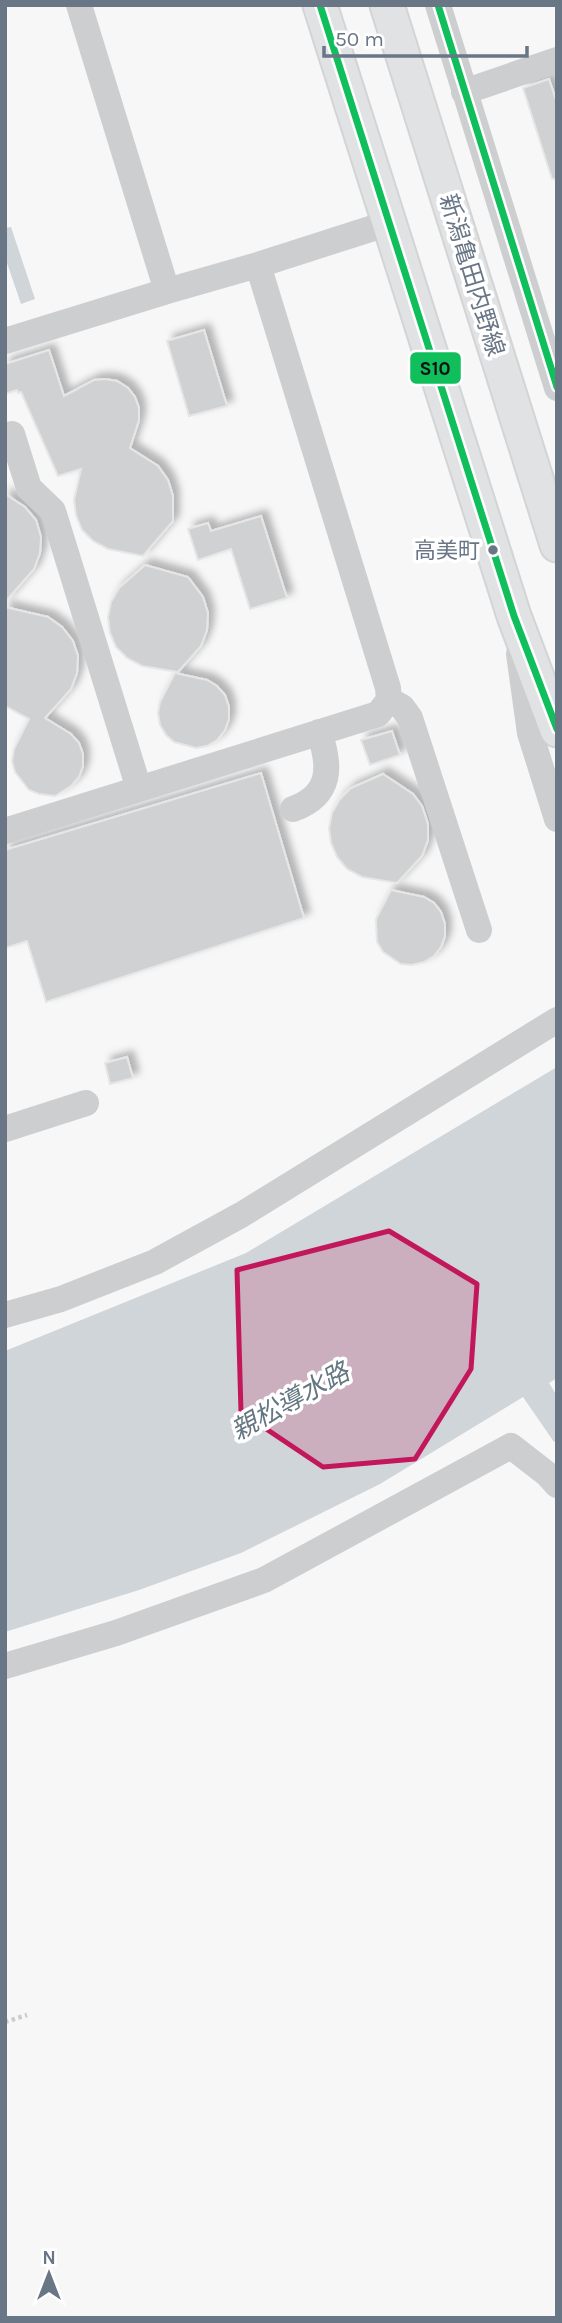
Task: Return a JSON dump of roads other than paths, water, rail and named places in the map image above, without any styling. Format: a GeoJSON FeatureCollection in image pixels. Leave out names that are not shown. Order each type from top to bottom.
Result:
{"type":"FeatureCollection","features":[{"type":"Feature","properties":{"kind":"main road"},"geometry":{"type":"LineString","coordinates":[[320,5],[514,616],[557,730]]}},
{"type":"Feature","properties":{"kind":"main road","name":"新潟亀田内野線"},"geometry":{"type":"LineString","coordinates":[[387,5],[557,545]]}},
{"type":"Feature","properties":{"kind":"street"},"geometry":{"type":"LineString","coordinates":[[79,5],[167,291]]}},
{"type":"Feature","properties":{"kind":"street"},"geometry":{"type":"LineString","coordinates":[[438,5],[557,388]]}},
{"type":"Feature","properties":{"kind":"street"},"geometry":{"type":"LineString","coordinates":[[464,92],[557,60]]}},
{"type":"Feature","properties":{"kind":"street"},"geometry":{"type":"LineString","coordinates":[[5,341],[389,223]]}},
{"type":"Feature","properties":{"kind":"street"},"geometry":{"type":"LineString","coordinates":[[5,831],[378,714],[389,700],[388,688],[258,265]]}},
{"type":"Feature","properties":{"kind":"street"},"geometry":{"type":"LineString","coordinates":[[12,434],[29,488],[53,511],[139,789]]}},
{"type":"Feature","properties":{"kind":"street"},"geometry":{"type":"LineString","coordinates":[[514,616],[530,733],[557,819]]}},
{"type":"Feature","properties":{"kind":"street"},"geometry":{"type":"LineString","coordinates":[[389,700],[402,707],[410,718],[479,930]]}},
{"type":"Feature","properties":{"kind":"street"},"geometry":{"type":"LineString","coordinates":[[293,808],[306,804],[317,794],[324,782],[327,764],[318,732]]}},
{"type":"Feature","properties":{"kind":"street"},"geometry":{"type":"LineString","coordinates":[[5,1315],[61,1299],[155,1262],[241,1216],[557,1020]]}},
{"type":"Feature","properties":{"kind":"street"},"geometry":{"type":"LineString","coordinates":[[5,1129],[86,1103]]}},
{"type":"Feature","properties":{"kind":"street"},"geometry":{"type":"LineString","coordinates":[[5,1666],[116,1633],[264,1580],[510,1446],[557,1485]]}},
{"type":"Feature","properties":{"kind":"water"},"geometry":{"type":"Polygon","coordinates":[[[11,227],[35,299],[21,304],[5,257],[5,228],[11,227]]]}},
{"type":"Feature","properties":{"kind":"water","name":"親松導水路"},"geometry":{"type":"Polygon","coordinates":[[[557,1067],[557,1378],[549,1383],[557,1396],[557,1440],[554,1442],[523,1397],[380,1484],[241,1553],[139,1590],[5,1632],[5,1351],[246,1253],[557,1067]]]}},
{"type":"Feature","properties":{"kind":"place","name":"高美町"},"geometry":{"type":"Point","coordinates":[493,550]}}]}
